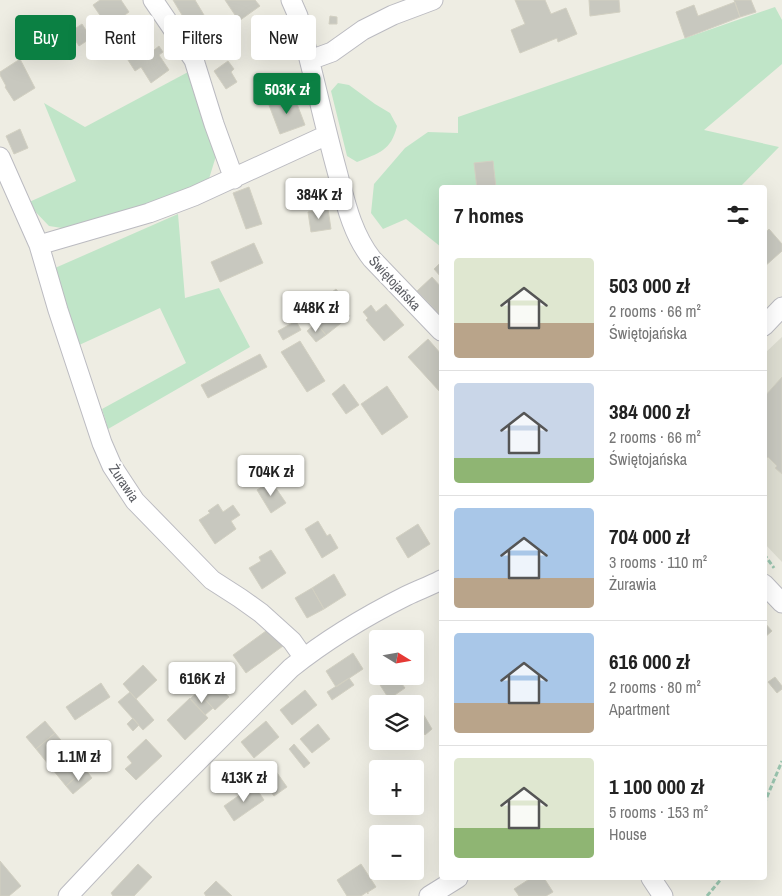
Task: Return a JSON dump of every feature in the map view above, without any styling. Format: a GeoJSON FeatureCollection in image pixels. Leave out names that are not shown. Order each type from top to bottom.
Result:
{"type":"FeatureCollection","features":[{"type":"Feature","properties":{"kind":"street"},"geometry":{"type":"LineString","coordinates":[[154,0],[194,60],[214,124],[234,178]]}},
{"type":"Feature","properties":{"kind":"street","name":"Świętojańska"},"geometry":{"type":"LineString","coordinates":[[291,0],[298,15]]}},
{"type":"Feature","properties":{"kind":"street"},"geometry":{"type":"LineString","coordinates":[[316,58],[332,52],[363,30],[392,15],[433,0]]}},
{"type":"Feature","properties":{"kind":"street","name":"Świętojańska"},"geometry":{"type":"LineString","coordinates":[[310,60],[327,135],[346,204],[365,250],[439,329]]}},
{"type":"Feature","properties":{"kind":"street"},"geometry":{"type":"LineString","coordinates":[[39,245],[148,213],[194,196],[327,135]]}},
{"type":"Feature","properties":{"kind":"street","name":"Żurawia"},"geometry":{"type":"LineString","coordinates":[[0,157],[39,245],[58,310],[102,443],[112,466],[135,501],[212,580],[261,613],[292,641],[304,658]]}},
{"type":"Feature","properties":{"kind":"street"},"geometry":{"type":"LineString","coordinates":[[767,323],[782,307]]}},
{"type":"Feature","properties":{"kind":"street"},"geometry":{"type":"LineString","coordinates":[[68,896],[148,811],[292,668],[304,658],[360,622],[406,596],[439,581]]}},
{"type":"Feature","properties":{"kind":"street"},"geometry":{"type":"LineString","coordinates":[[767,587],[782,603]]}},
{"type":"Feature","properties":{"kind":"street"},"geometry":{"type":"LineString","coordinates":[[429,896],[455,880]]}},
{"type":"Feature","properties":{"kind":"street"},"geometry":{"type":"LineString","coordinates":[[652,880],[663,896]]}},
{"type":"Feature","properties":{"kind":"path"},"geometry":{"type":"LineString","coordinates":[[767,797],[782,761]]}},
{"type":"Feature","properties":{"kind":"path"},"geometry":{"type":"LineString","coordinates":[[707,896],[720,880]]}},
{"type":"Feature","properties":{"kind":"shaded area"},"geometry":{"type":"Polygon","coordinates":[[[782,337],[782,562],[767,546],[767,351],[782,337]]]}},
{"type":"Feature","properties":{"kind":"green space"},"geometry":{"type":"Polygon","coordinates":[[[775,7],[782,20],[782,64],[704,130],[779,147],[742,185],[439,185],[439,245],[406,219],[383,229],[371,213],[374,184],[405,148],[428,132],[458,133],[458,117],[775,7]]]}},
{"type":"Feature","properties":{"kind":"green space"},"geometry":{"type":"Polygon","coordinates":[[[190,71],[216,156],[208,182],[75,230],[49,226],[27,203],[76,181],[44,103],[85,127],[190,71]]]}},
{"type":"Feature","properties":{"kind":"green space"},"geometry":{"type":"Polygon","coordinates":[[[338,83],[349,85],[390,113],[397,126],[388,146],[378,153],[357,162],[347,156],[331,91],[338,83]]]}},
{"type":"Feature","properties":{"kind":"green space"},"geometry":{"type":"Polygon","coordinates":[[[178,214],[185,298],[219,288],[250,347],[108,429],[102,409],[186,363],[160,308],[77,346],[55,268],[178,214]]]}},
{"type":"Feature","properties":{"kind":"building"},"geometry":{"type":"Polygon","coordinates":[[[100,0],[121,0],[129,12],[125,15],[100,15],[93,5],[100,0]]]}},
{"type":"Feature","properties":{"kind":"building"},"geometry":{"type":"Polygon","coordinates":[[[173,0],[195,0],[204,15],[182,15],[173,0]]]}},
{"type":"Feature","properties":{"kind":"building"},"geometry":{"type":"Polygon","coordinates":[[[225,0],[255,0],[260,6],[241,20],[241,15],[235,15],[225,0]]]}},
{"type":"Feature","properties":{"kind":"building"},"geometry":{"type":"Polygon","coordinates":[[[515,0],[545,0],[551,14],[566,8],[577,34],[558,42],[557,38],[520,53],[511,30],[525,24],[515,0]]]}},
{"type":"Feature","properties":{"kind":"building"},"geometry":{"type":"Polygon","coordinates":[[[589,0],[619,0],[620,12],[590,16],[589,0]]]}},
{"type":"Feature","properties":{"kind":"building"},"geometry":{"type":"Polygon","coordinates":[[[734,0],[751,0],[756,12],[740,17],[734,0]]]}},
{"type":"Feature","properties":{"kind":"building"},"geometry":{"type":"Polygon","coordinates":[[[735,2],[740,17],[685,38],[676,12],[694,5],[698,16],[735,2]]]}},
{"type":"Feature","properties":{"kind":"building"},"geometry":{"type":"Polygon","coordinates":[[[330,16],[337,17],[337,24],[329,24],[330,16]]]}},
{"type":"Feature","properties":{"kind":"building"},"geometry":{"type":"Polygon","coordinates":[[[82,24],[86,30],[86,41],[79,46],[76,41],[76,28],[82,24]]]}},
{"type":"Feature","properties":{"kind":"building"},"geometry":{"type":"Polygon","coordinates":[[[159,46],[163,52],[159,55],[169,70],[151,83],[141,67],[135,71],[128,60],[154,60],[154,50],[159,46]]]}},
{"type":"Feature","properties":{"kind":"building"},"geometry":{"type":"Polygon","coordinates":[[[21,60],[35,88],[14,101],[5,87],[0,72],[21,60]]]}},
{"type":"Feature","properties":{"kind":"building"},"geometry":{"type":"Polygon","coordinates":[[[228,61],[234,69],[231,72],[237,82],[226,89],[214,71],[228,61]]]}},
{"type":"Feature","properties":{"kind":"building"},"geometry":{"type":"Polygon","coordinates":[[[294,96],[305,125],[280,134],[269,105],[294,96]]]}},
{"type":"Feature","properties":{"kind":"building"},"geometry":{"type":"Polygon","coordinates":[[[20,129],[28,148],[14,154],[6,136],[20,129]]]}},
{"type":"Feature","properties":{"kind":"building"},"geometry":{"type":"Polygon","coordinates":[[[493,161],[496,185],[477,185],[474,163],[493,161]]]}},
{"type":"Feature","properties":{"kind":"building"},"geometry":{"type":"Polygon","coordinates":[[[249,187],[262,224],[246,229],[233,193],[249,187]]]}},
{"type":"Feature","properties":{"kind":"building"},"geometry":{"type":"Polygon","coordinates":[[[328,209],[331,229],[311,232],[308,212],[328,209]]]}},
{"type":"Feature","properties":{"kind":"building"},"geometry":{"type":"Polygon","coordinates":[[[769,229],[782,244],[782,251],[767,264],[767,231],[769,229]]]}},
{"type":"Feature","properties":{"kind":"building"},"geometry":{"type":"Polygon","coordinates":[[[254,243],[263,263],[220,282],[211,262],[254,243]]]}},
{"type":"Feature","properties":{"kind":"building"},"geometry":{"type":"Polygon","coordinates":[[[439,264],[439,275],[434,269],[439,264]]]}},
{"type":"Feature","properties":{"kind":"building"},"geometry":{"type":"Polygon","coordinates":[[[432,277],[439,285],[439,314],[417,291],[432,277]]]}},
{"type":"Feature","properties":{"kind":"building"},"geometry":{"type":"Polygon","coordinates":[[[336,289],[346,302],[317,324],[307,312],[336,289]]]}},
{"type":"Feature","properties":{"kind":"building"},"geometry":{"type":"Polygon","coordinates":[[[386,304],[404,325],[384,341],[366,320],[368,318],[363,312],[371,305],[376,312],[386,304]]]}},
{"type":"Feature","properties":{"kind":"building"},"geometry":{"type":"Polygon","coordinates":[[[341,306],[350,316],[326,335],[317,324],[341,306]]]}},
{"type":"Feature","properties":{"kind":"building"},"geometry":{"type":"Polygon","coordinates":[[[296,321],[301,330],[283,340],[278,331],[296,321]]]}},
{"type":"Feature","properties":{"kind":"building"},"geometry":{"type":"Polygon","coordinates":[[[316,323],[326,335],[316,342],[307,331],[316,323]]]}},
{"type":"Feature","properties":{"kind":"building"},"geometry":{"type":"Polygon","coordinates":[[[428,339],[439,352],[439,391],[408,357],[428,339]]]}},
{"type":"Feature","properties":{"kind":"building"},"geometry":{"type":"Polygon","coordinates":[[[300,341],[325,381],[307,392],[281,352],[300,341]]]}},
{"type":"Feature","properties":{"kind":"building"},"geometry":{"type":"Polygon","coordinates":[[[260,354],[267,367],[208,398],[201,385],[260,354]]]}},
{"type":"Feature","properties":{"kind":"building"},"geometry":{"type":"Polygon","coordinates":[[[782,377],[782,474],[775,468],[777,466],[767,458],[767,394],[782,377]]]}},
{"type":"Feature","properties":{"kind":"building"},"geometry":{"type":"Polygon","coordinates":[[[344,384],[359,405],[346,414],[332,394],[344,384]]]}},
{"type":"Feature","properties":{"kind":"building"},"geometry":{"type":"Polygon","coordinates":[[[387,386],[408,417],[382,435],[361,404],[387,386]]]}},
{"type":"Feature","properties":{"kind":"building"},"geometry":{"type":"Polygon","coordinates":[[[271,481],[286,503],[271,513],[257,490],[271,481]]]}},
{"type":"Feature","properties":{"kind":"building"},"geometry":{"type":"Polygon","coordinates":[[[218,504],[223,512],[233,505],[240,515],[231,521],[236,529],[215,544],[199,520],[210,513],[208,511],[218,504]]]}},
{"type":"Feature","properties":{"kind":"building"},"geometry":{"type":"Polygon","coordinates":[[[318,521],[327,536],[330,534],[338,548],[322,558],[305,529],[318,521]]]}},
{"type":"Feature","properties":{"kind":"building"},"geometry":{"type":"Polygon","coordinates":[[[418,524],[430,544],[408,558],[396,538],[418,524]]]}},
{"type":"Feature","properties":{"kind":"building"},"geometry":{"type":"Polygon","coordinates":[[[271,550],[286,573],[262,589],[249,568],[261,561],[259,557],[271,550]]]}},
{"type":"Feature","properties":{"kind":"building"},"geometry":{"type":"Polygon","coordinates":[[[334,574],[346,595],[324,609],[312,588],[334,574]]]}},
{"type":"Feature","properties":{"kind":"building"},"geometry":{"type":"Polygon","coordinates":[[[312,588],[324,609],[307,618],[295,598],[312,588]]]}},
{"type":"Feature","properties":{"kind":"building"},"geometry":{"type":"Polygon","coordinates":[[[767,625],[772,631],[767,635],[767,625]]]}},
{"type":"Feature","properties":{"kind":"building"},"geometry":{"type":"Polygon","coordinates":[[[270,628],[283,646],[246,673],[233,655],[270,628]]]}},
{"type":"Feature","properties":{"kind":"building"},"geometry":{"type":"Polygon","coordinates":[[[353,653],[363,669],[336,687],[326,671],[353,653]]]}},
{"type":"Feature","properties":{"kind":"building"},"geometry":{"type":"Polygon","coordinates":[[[143,665],[157,680],[136,699],[123,684],[143,665]]]}},
{"type":"Feature","properties":{"kind":"building"},"geometry":{"type":"Polygon","coordinates":[[[210,677],[229,697],[215,710],[196,690],[210,677]]]}},
{"type":"Feature","properties":{"kind":"building"},"geometry":{"type":"Polygon","coordinates":[[[775,677],[782,686],[782,689],[777,693],[768,682],[775,677]]]}},
{"type":"Feature","properties":{"kind":"building"},"geometry":{"type":"Polygon","coordinates":[[[349,678],[354,685],[332,700],[327,692],[349,678]]]}},
{"type":"Feature","properties":{"kind":"building"},"geometry":{"type":"Polygon","coordinates":[[[101,683],[110,697],[75,720],[66,707],[101,683]]]}},
{"type":"Feature","properties":{"kind":"building"},"geometry":{"type":"Polygon","coordinates":[[[380,685],[403,685],[405,688],[395,695],[386,695],[380,685]]]}},
{"type":"Feature","properties":{"kind":"building"},"geometry":{"type":"Polygon","coordinates":[[[305,690],[317,705],[292,725],[280,710],[305,690]]]}},
{"type":"Feature","properties":{"kind":"building"},"geometry":{"type":"Polygon","coordinates":[[[130,692],[154,720],[143,730],[118,702],[130,692]]]}},
{"type":"Feature","properties":{"kind":"building"},"geometry":{"type":"Polygon","coordinates":[[[198,692],[213,708],[205,715],[190,699],[198,692]]]}},
{"type":"Feature","properties":{"kind":"building"},"geometry":{"type":"Polygon","coordinates":[[[190,698],[208,718],[185,740],[167,720],[190,698]]]}},
{"type":"Feature","properties":{"kind":"building"},"geometry":{"type":"Polygon","coordinates":[[[133,718],[139,725],[133,731],[127,724],[133,718]]]}},
{"type":"Feature","properties":{"kind":"building"},"geometry":{"type":"Polygon","coordinates":[[[424,718],[432,729],[425,735],[424,734],[424,718]]]}},
{"type":"Feature","properties":{"kind":"building"},"geometry":{"type":"Polygon","coordinates":[[[45,721],[55,733],[36,749],[26,737],[45,721]]]}},
{"type":"Feature","properties":{"kind":"building"},"geometry":{"type":"Polygon","coordinates":[[[266,721],[279,737],[254,758],[241,742],[266,721]]]}},
{"type":"Feature","properties":{"kind":"building"},"geometry":{"type":"Polygon","coordinates":[[[318,724],[330,739],[312,753],[300,739],[318,724]]]}},
{"type":"Feature","properties":{"kind":"building"},"geometry":{"type":"Polygon","coordinates":[[[55,733],[85,769],[66,786],[36,749],[55,733]]]}},
{"type":"Feature","properties":{"kind":"building"},"geometry":{"type":"Polygon","coordinates":[[[146,739],[162,756],[136,780],[125,769],[132,763],[127,757],[146,739]]]}},
{"type":"Feature","properties":{"kind":"building"},"geometry":{"type":"Polygon","coordinates":[[[294,744],[310,763],[304,768],[289,749],[294,744]]]}},
{"type":"Feature","properties":{"kind":"building"},"geometry":{"type":"Polygon","coordinates":[[[85,769],[92,778],[73,794],[66,786],[85,769]]]}},
{"type":"Feature","properties":{"kind":"building"},"geometry":{"type":"Polygon","coordinates":[[[275,770],[287,787],[274,796],[262,779],[275,770]]]}},
{"type":"Feature","properties":{"kind":"building"},"geometry":{"type":"Polygon","coordinates":[[[254,785],[264,800],[234,821],[224,806],[254,785]]]}},
{"type":"Feature","properties":{"kind":"building"},"geometry":{"type":"Polygon","coordinates":[[[0,861],[21,886],[9,896],[0,896],[0,861]]]}},
{"type":"Feature","properties":{"kind":"building"},"geometry":{"type":"Polygon","coordinates":[[[138,864],[152,877],[134,896],[113,896],[111,893],[138,864]]]}},
{"type":"Feature","properties":{"kind":"building"},"geometry":{"type":"Polygon","coordinates":[[[361,864],[369,876],[369,880],[371,880],[376,887],[368,892],[368,894],[367,892],[361,896],[347,896],[337,880],[361,864]]]}},
{"type":"Feature","properties":{"kind":"building"},"geometry":{"type":"Polygon","coordinates":[[[528,880],[545,880],[553,892],[546,896],[519,896],[514,889],[528,880]]]}},
{"type":"Feature","properties":{"kind":"building"},"geometry":{"type":"Polygon","coordinates":[[[216,881],[232,896],[206,896],[204,893],[216,881]]]}}]}
